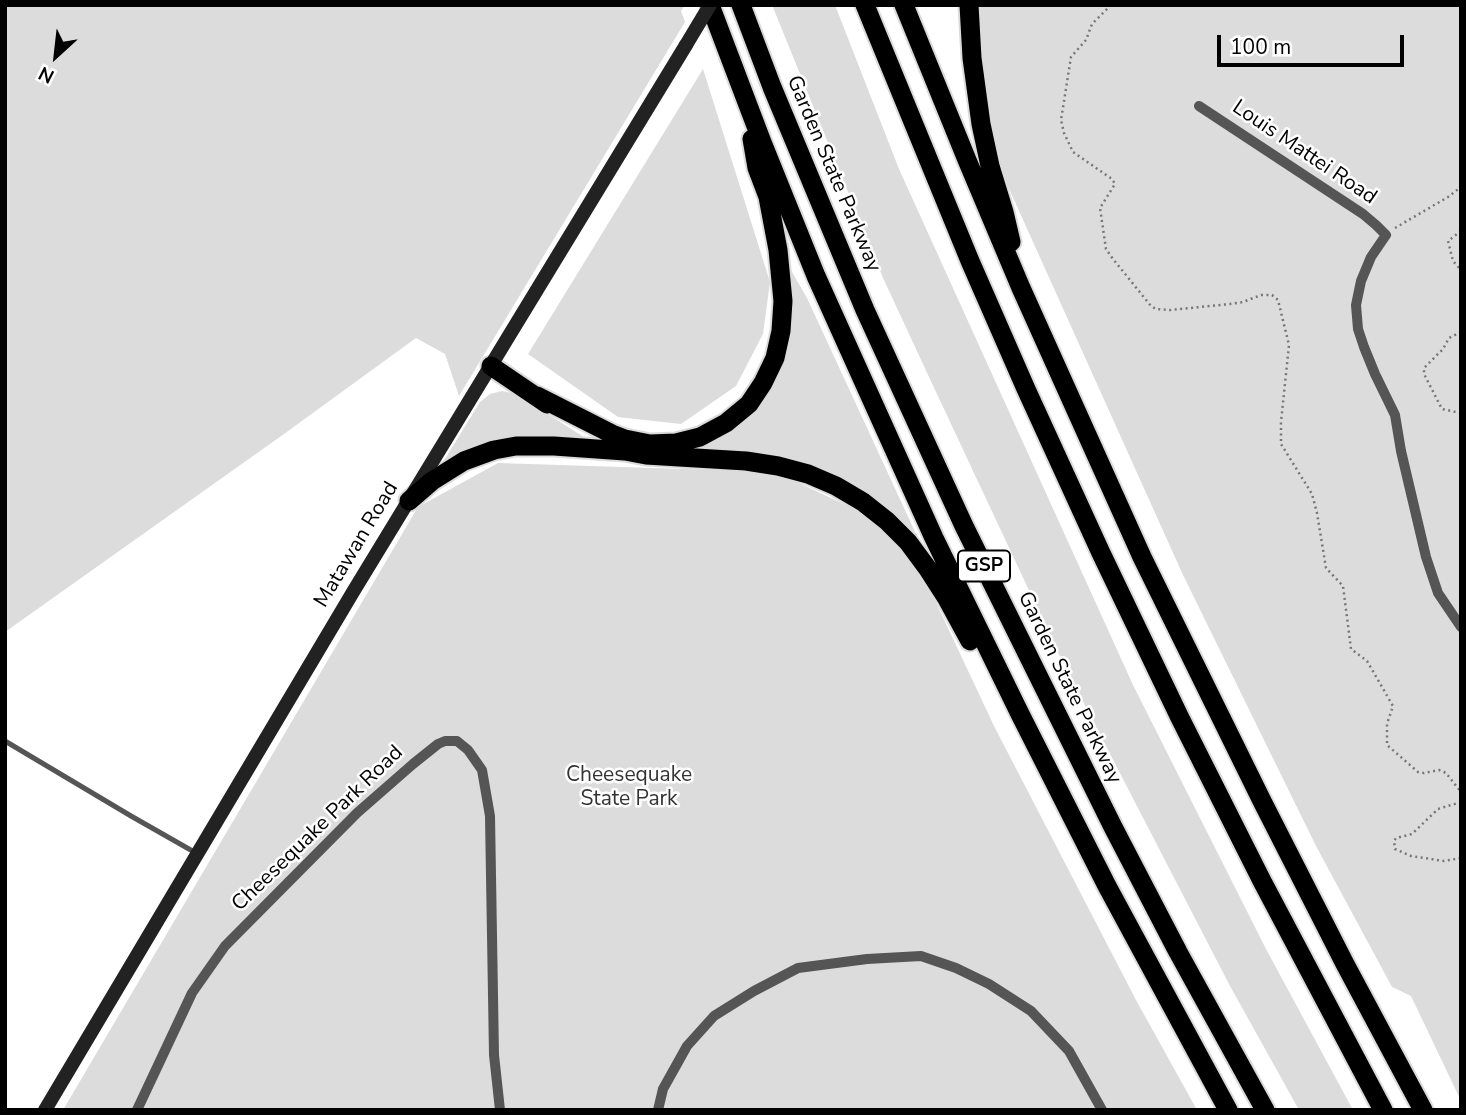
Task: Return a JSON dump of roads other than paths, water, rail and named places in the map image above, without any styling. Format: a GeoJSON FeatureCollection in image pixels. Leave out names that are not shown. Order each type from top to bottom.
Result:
{"type":"FeatureCollection","features":[{"type":"Feature","properties":{"kind":"highway","name":"GSP"},"geometry":{"type":"LineString","coordinates":[[710,5],[802,242],[934,538],[1119,908],[1228,1110]]}},
{"type":"Feature","properties":{"kind":"highway","name":"Garden State Parkway"},"geometry":{"type":"LineString","coordinates":[[741,5],[827,222],[944,484],[1095,794],[1265,1110]]}},
{"type":"Feature","properties":{"kind":"highway"},"geometry":{"type":"LineString","coordinates":[[865,5],[970,261],[1101,553],[1262,881],[1383,1110]]}},
{"type":"Feature","properties":{"kind":"highway"},"geometry":{"type":"LineString","coordinates":[[904,5],[1021,288],[1142,557],[1350,974],[1423,1110]]}},
{"type":"Feature","properties":{"kind":"highway"},"geometry":{"type":"LineString","coordinates":[[969,5],[972,58],[981,124],[1021,288]]}},
{"type":"Feature","properties":{"kind":"highway"},"geometry":{"type":"LineString","coordinates":[[537,396],[625,439],[663,444],[687,440],[713,431],[738,414],[757,394],[778,346],[782,286],[769,205],[757,168],[744,97]]}},
{"type":"Feature","properties":{"kind":"highway"},"geometry":{"type":"LineString","coordinates":[[491,366],[584,431],[625,452]]}},
{"type":"Feature","properties":{"kind":"highway"},"geometry":{"type":"LineString","coordinates":[[409,501],[432,481],[474,456],[516,446],[746,461],[778,466],[822,479],[863,502],[898,531],[923,562],[966,635],[1020,714]]}},
{"type":"Feature","properties":{"kind":"main road","name":"Matawan Road"},"geometry":{"type":"LineString","coordinates":[[45,1110],[197,853],[710,5]]}},
{"type":"Feature","properties":{"kind":"street","name":"Louis Mattei Road"},"geometry":{"type":"LineString","coordinates":[[1199,106],[1363,214],[1386,235],[1371,257],[1360,281],[1356,305],[1358,329],[1375,374],[1395,415],[1426,557],[1438,593],[1461,627]]}},
{"type":"Feature","properties":{"kind":"street","name":"Cheesequake Park Road"},"geometry":{"type":"LineString","coordinates":[[137,1110],[192,993],[225,946],[347,822],[438,744],[457,741],[468,750],[482,770],[490,816],[494,1055],[500,1110]]}},
{"type":"Feature","properties":{"kind":"street"},"geometry":{"type":"LineString","coordinates":[[658,1110],[663,1089],[687,1046],[714,1016],[754,990],[798,968],[867,959],[921,956],[956,968],[989,984],[1031,1011],[1069,1051],[1102,1110]]}},
{"type":"Feature","properties":{"kind":"lane"},"geometry":{"type":"LineString","coordinates":[[5,741],[197,853]]}},
{"type":"Feature","properties":{"kind":"park label","name":"Cheesequake State Park"},"geometry":{"type":"Point","coordinates":[629,788]}}]}
